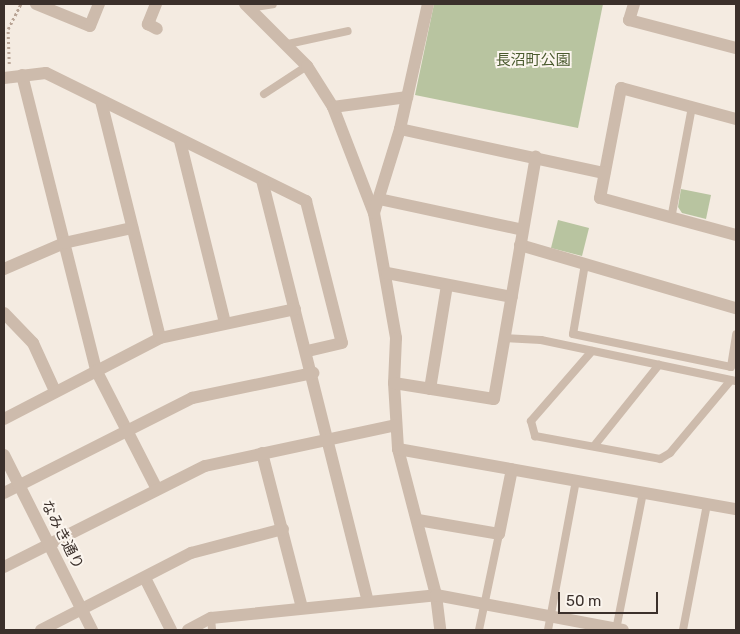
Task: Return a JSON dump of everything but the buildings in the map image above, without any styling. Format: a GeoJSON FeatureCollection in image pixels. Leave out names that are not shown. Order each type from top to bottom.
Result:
{"type":"FeatureCollection","features":[{"type":"Feature","properties":{"kind":"street"},"geometry":{"type":"LineString","coordinates":[[36,4],[90,26],[99,4]]}},
{"type":"Feature","properties":{"kind":"street"},"geometry":{"type":"LineString","coordinates":[[156,4],[148,24],[158,29]]}},
{"type":"Feature","properties":{"kind":"street"},"geometry":{"type":"LineString","coordinates":[[374,213],[400,129],[428,4]]}},
{"type":"Feature","properties":{"kind":"street"},"geometry":{"type":"LineString","coordinates":[[634,4],[630,20],[736,48]]}},
{"type":"Feature","properties":{"kind":"street"},"geometry":{"type":"LineString","coordinates":[[247,6],[288,44],[307,66],[333,107],[374,213],[387,273],[396,338],[394,383],[398,449],[436,595],[440,630]]}},
{"type":"Feature","properties":{"kind":"street"},"geometry":{"type":"LineString","coordinates":[[157,489],[96,370],[64,243],[12,77],[46,73],[180,141],[306,201],[342,343],[306,351]]}},
{"type":"Feature","properties":{"kind":"street"},"geometry":{"type":"LineString","coordinates":[[736,119],[620,88],[600,198],[671,219],[736,235]]}},
{"type":"Feature","properties":{"kind":"street"},"geometry":{"type":"LineString","coordinates":[[333,107],[407,97]]}},
{"type":"Feature","properties":{"kind":"street"},"geometry":{"type":"LineString","coordinates":[[101,101],[160,338]]}},
{"type":"Feature","properties":{"kind":"street"},"geometry":{"type":"LineString","coordinates":[[400,129],[604,173]]}},
{"type":"Feature","properties":{"kind":"street"},"geometry":{"type":"LineString","coordinates":[[180,141],[225,323]]}},
{"type":"Feature","properties":{"kind":"street"},"geometry":{"type":"LineString","coordinates":[[394,383],[494,399],[536,157]]}},
{"type":"Feature","properties":{"kind":"street"},"geometry":{"type":"LineString","coordinates":[[262,180],[368,602]]}},
{"type":"Feature","properties":{"kind":"street"},"geometry":{"type":"LineString","coordinates":[[379,199],[523,230]]}},
{"type":"Feature","properties":{"kind":"street"},"geometry":{"type":"LineString","coordinates":[[4,265],[64,243],[132,228]]}},
{"type":"Feature","properties":{"kind":"street"},"geometry":{"type":"LineString","coordinates":[[520,245],[736,308]]}},
{"type":"Feature","properties":{"kind":"street"},"geometry":{"type":"LineString","coordinates":[[387,273],[512,297]]}},
{"type":"Feature","properties":{"kind":"street"},"geometry":{"type":"LineString","coordinates":[[430,389],[447,285]]}},
{"type":"Feature","properties":{"kind":"street"},"geometry":{"type":"LineString","coordinates":[[4,419],[160,338],[295,309]]}},
{"type":"Feature","properties":{"kind":"street"},"geometry":{"type":"LineString","coordinates":[[4,313],[33,343],[56,391]]}},
{"type":"Feature","properties":{"kind":"street"},"geometry":{"type":"LineString","coordinates":[[4,493],[192,398],[312,373]]}},
{"type":"Feature","properties":{"kind":"street"},"geometry":{"type":"LineString","coordinates":[[4,567],[205,466],[262,452],[396,425]]}},
{"type":"Feature","properties":{"kind":"street"},"geometry":{"type":"LineString","coordinates":[[398,449],[736,509]]}},
{"type":"Feature","properties":{"kind":"street"},"geometry":{"type":"LineString","coordinates":[[262,452],[302,608]]}},
{"type":"Feature","properties":{"kind":"street","name":"なみき通り"},"geometry":{"type":"LineString","coordinates":[[4,455],[92,630]]}},
{"type":"Feature","properties":{"kind":"street"},"geometry":{"type":"LineString","coordinates":[[418,520],[499,534],[512,470]]}},
{"type":"Feature","properties":{"kind":"street"},"geometry":{"type":"LineString","coordinates":[[41,630],[191,553],[283,529]]}},
{"type":"Feature","properties":{"kind":"street"},"geometry":{"type":"LineString","coordinates":[[145,578],[172,630]]}},
{"type":"Feature","properties":{"kind":"street"},"geometry":{"type":"LineString","coordinates":[[188,630],[211,624],[302,608],[436,595],[619,630]]}},
{"type":"Feature","properties":{"kind":"lane"},"geometry":{"type":"LineString","coordinates":[[247,6],[273,4]]}},
{"type":"Feature","properties":{"kind":"lane"},"geometry":{"type":"LineString","coordinates":[[288,44],[348,31]]}},
{"type":"Feature","properties":{"kind":"lane"},"geometry":{"type":"LineString","coordinates":[[264,94],[307,66]]}},
{"type":"Feature","properties":{"kind":"lane"},"geometry":{"type":"LineString","coordinates":[[671,219],[692,107]]}},
{"type":"Feature","properties":{"kind":"lane"},"geometry":{"type":"LineString","coordinates":[[585,264],[573,334],[731,367],[736,334]]}},
{"type":"Feature","properties":{"kind":"lane"},"geometry":{"type":"LineString","coordinates":[[505,338],[541,340],[734,380]]}},
{"type":"Feature","properties":{"kind":"lane"},"geometry":{"type":"LineString","coordinates":[[592,351],[531,421],[531,429],[535,436],[660,459],[670,452],[734,380]]}},
{"type":"Feature","properties":{"kind":"lane"},"geometry":{"type":"LineString","coordinates":[[594,446],[659,365]]}},
{"type":"Feature","properties":{"kind":"lane"},"geometry":{"type":"LineString","coordinates":[[548,630],[576,481]]}},
{"type":"Feature","properties":{"kind":"lane"},"geometry":{"type":"LineString","coordinates":[[619,630],[643,493]]}},
{"type":"Feature","properties":{"kind":"lane"},"geometry":{"type":"LineString","coordinates":[[683,630],[707,504]]}},
{"type":"Feature","properties":{"kind":"lane"},"geometry":{"type":"LineString","coordinates":[[479,630],[499,534]]}},
{"type":"Feature","properties":{"kind":"path"},"geometry":{"type":"LineString","coordinates":[[12,77],[8,29],[21,4]]}},
{"type":"Feature","properties":{"kind":"green space","name":"長沼町公園"},"geometry":{"type":"Polygon","coordinates":[[[434,4],[603,4],[578,128],[415,95],[434,4]]]}},
{"type":"Feature","properties":{"kind":"green space"},"geometry":{"type":"Polygon","coordinates":[[[681,189],[711,195],[706,219],[682,213],[678,207],[681,189]]]}},
{"type":"Feature","properties":{"kind":"green space"},"geometry":{"type":"Polygon","coordinates":[[[558,220],[589,228],[582,256],[551,248],[558,220]]]}}]}
